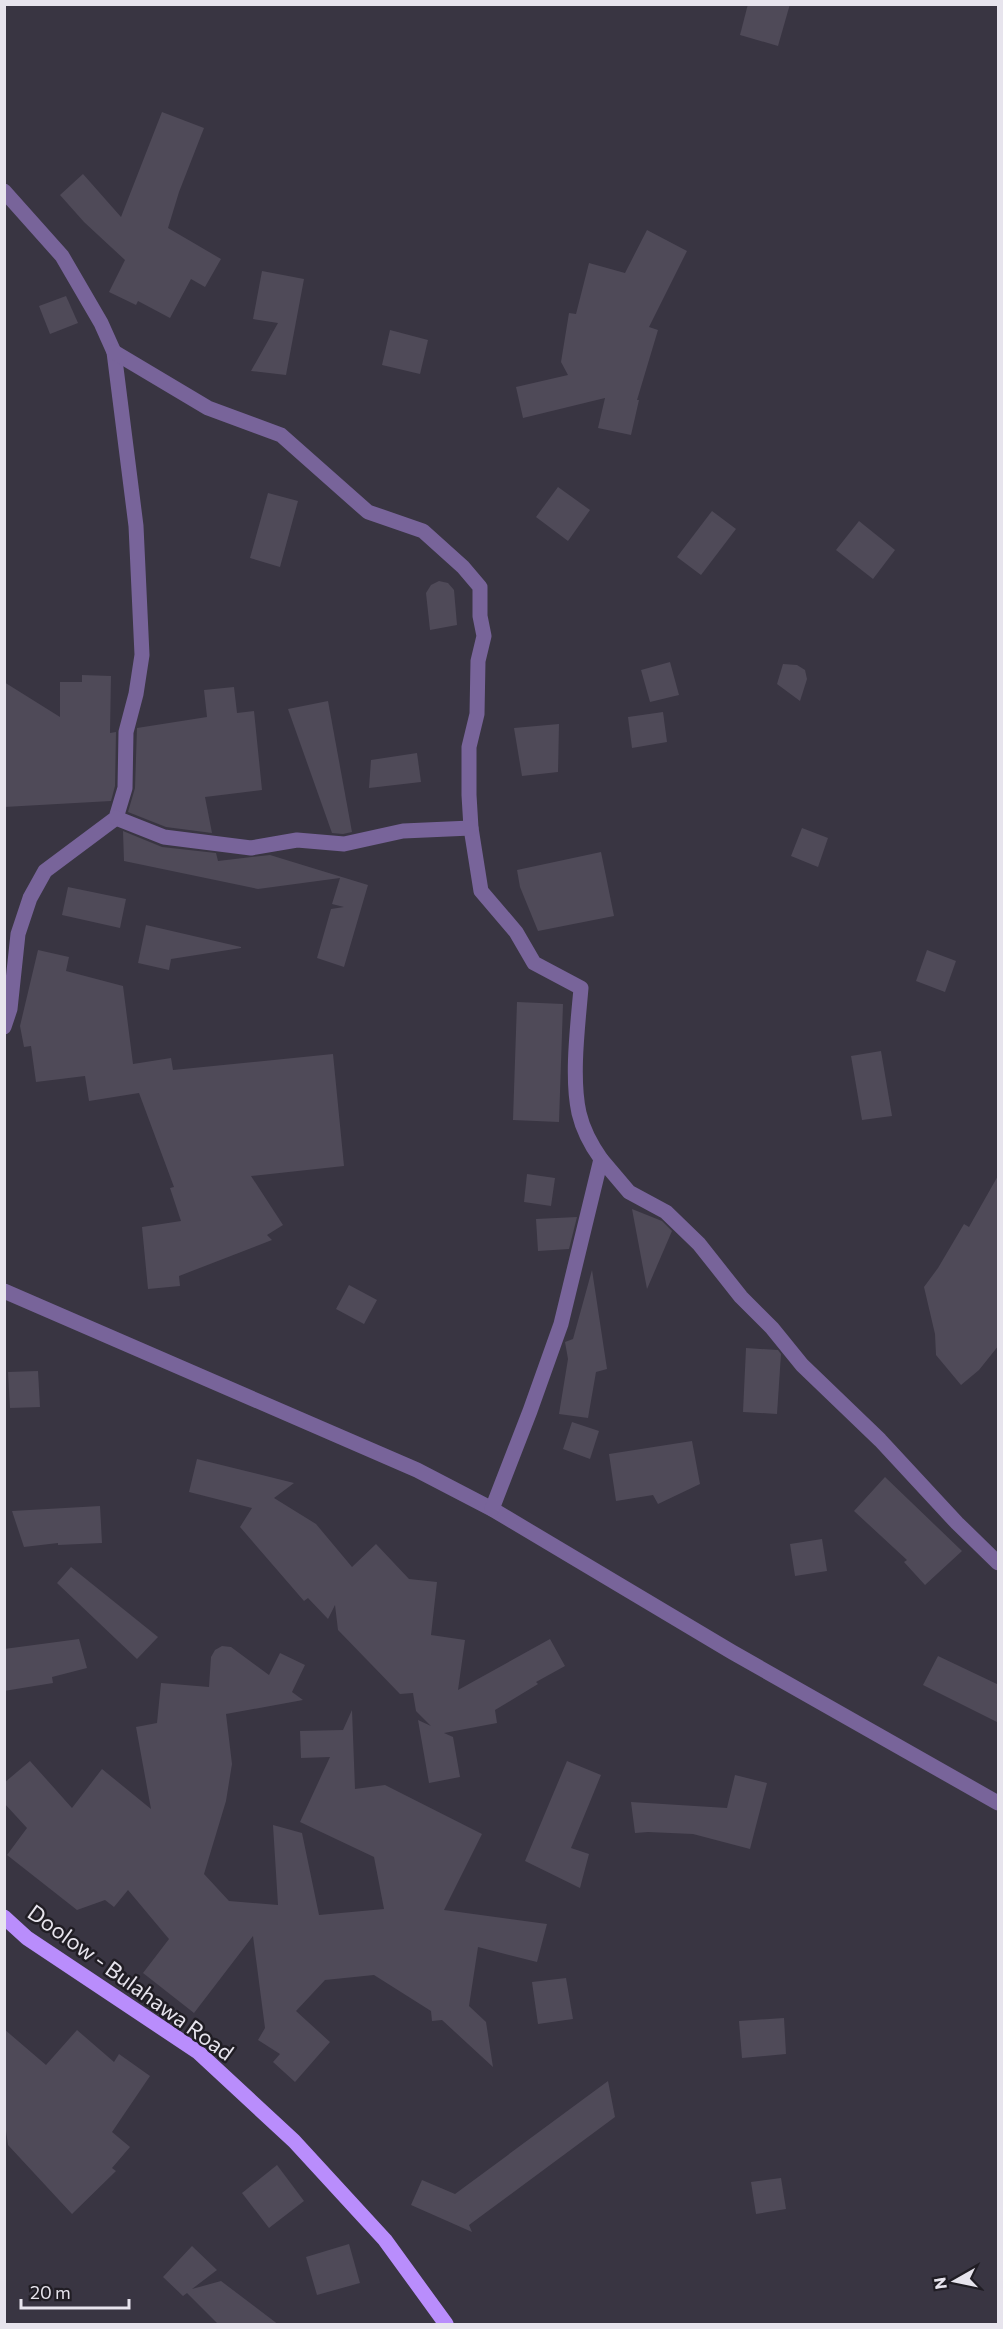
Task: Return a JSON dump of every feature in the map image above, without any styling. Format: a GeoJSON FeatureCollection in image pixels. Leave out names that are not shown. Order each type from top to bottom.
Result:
{"type":"FeatureCollection","features":[{"type":"Feature","properties":{"kind":"main road","name":"Doolow - Bulahawa Road"},"geometry":{"type":"LineString","coordinates":[[4,1917],[27,1938],[198,2052],[294,2141],[385,2240],[446,2325]]}},
{"type":"Feature","properties":{"kind":"street"},"geometry":{"type":"LineString","coordinates":[[4,192],[62,256],[101,323],[114,352],[136,526],[142,655],[136,694],[126,732],[124,788],[116,818],[45,872],[30,898],[18,934],[10,1009],[4,1027]]}},
{"type":"Feature","properties":{"kind":"street"},"geometry":{"type":"LineString","coordinates":[[114,352],[208,408],[281,435],[368,512],[423,531],[463,567],[480,587],[480,616],[484,636],[478,661],[477,714],[470,747],[471,828],[481,891],[516,932],[534,963],[581,988],[576,1068],[579,1113],[589,1142],[629,1192],[666,1212],[699,1244],[741,1297],[772,1328],[802,1365],[880,1440],[957,1523],[999,1563]]}},
{"type":"Feature","properties":{"kind":"street"},"geometry":{"type":"LineString","coordinates":[[116,818],[164,837],[251,848],[297,840],[344,844],[403,831],[471,828]]}},
{"type":"Feature","properties":{"kind":"street"},"geometry":{"type":"LineString","coordinates":[[492,1509],[561,1324],[601,1159]]}},
{"type":"Feature","properties":{"kind":"street"},"geometry":{"type":"LineString","coordinates":[[4,1291],[417,1470],[492,1509],[732,1652],[999,1803]]}},
{"type":"Feature","properties":{"kind":"building"},"geometry":{"type":"Polygon","coordinates":[[[748,4],[790,4],[778,46],[740,35],[748,4]]]}},
{"type":"Feature","properties":{"kind":"building"},"geometry":{"type":"Polygon","coordinates":[[[162,112],[204,128],[179,192],[168,228],[221,259],[205,287],[191,279],[170,318],[138,301],[136,305],[109,292],[125,260],[84,222],[60,195],[83,174],[121,217],[162,112]]]}},
{"type":"Feature","properties":{"kind":"building"},"geometry":{"type":"Polygon","coordinates":[[[647,230],[687,251],[649,327],[658,330],[637,400],[639,400],[631,435],[598,428],[605,398],[523,418],[516,387],[568,375],[561,362],[569,313],[576,314],[589,263],[625,273],[647,230]]]}},
{"type":"Feature","properties":{"kind":"building"},"geometry":{"type":"Polygon","coordinates":[[[262,271],[304,279],[286,375],[251,371],[278,323],[253,319],[262,271]]]}},
{"type":"Feature","properties":{"kind":"building"},"geometry":{"type":"Polygon","coordinates":[[[66,296],[78,323],[50,334],[39,306],[66,296]]]}},
{"type":"Feature","properties":{"kind":"building"},"geometry":{"type":"Polygon","coordinates":[[[390,330],[428,340],[420,374],[382,365],[390,330]]]}},
{"type":"Feature","properties":{"kind":"building"},"geometry":{"type":"Polygon","coordinates":[[[558,487],[590,510],[568,541],[536,517],[558,487]]]}},
{"type":"Feature","properties":{"kind":"building"},"geometry":{"type":"Polygon","coordinates":[[[268,493],[298,501],[280,567],[250,558],[268,493]]]}},
{"type":"Feature","properties":{"kind":"building"},"geometry":{"type":"Polygon","coordinates":[[[712,511],[736,529],[701,575],[677,557],[712,511]]]}},
{"type":"Feature","properties":{"kind":"building"},"geometry":{"type":"Polygon","coordinates":[[[859,521],[895,550],[873,579],[836,550],[859,521]]]}},
{"type":"Feature","properties":{"kind":"building"},"geometry":{"type":"Polygon","coordinates":[[[439,581],[448,583],[454,590],[457,625],[430,630],[426,593],[431,585],[439,581]]]}},
{"type":"Feature","properties":{"kind":"building"},"geometry":{"type":"Polygon","coordinates":[[[670,662],[679,695],[650,702],[641,670],[670,662]]]}},
{"type":"Feature","properties":{"kind":"building"},"geometry":{"type":"Polygon","coordinates":[[[783,664],[797,665],[805,670],[807,679],[800,701],[777,684],[783,664]]]}},
{"type":"Feature","properties":{"kind":"building"},"geometry":{"type":"Polygon","coordinates":[[[82,675],[111,676],[110,733],[116,732],[115,786],[111,801],[4,807],[4,682],[60,717],[60,682],[82,682],[82,675]]]}},
{"type":"Feature","properties":{"kind":"building"},"geometry":{"type":"Polygon","coordinates":[[[234,687],[237,713],[254,711],[262,790],[205,797],[212,833],[166,827],[128,812],[135,788],[137,728],[207,717],[204,690],[234,687]]]}},
{"type":"Feature","properties":{"kind":"building"},"geometry":{"type":"Polygon","coordinates":[[[328,701],[352,832],[343,834],[332,833],[288,709],[328,701]]]}},
{"type":"Feature","properties":{"kind":"building"},"geometry":{"type":"Polygon","coordinates":[[[663,712],[667,742],[632,748],[628,717],[663,712]]]}},
{"type":"Feature","properties":{"kind":"building"},"geometry":{"type":"Polygon","coordinates":[[[559,724],[558,772],[522,776],[514,728],[559,724]]]}},
{"type":"Feature","properties":{"kind":"building"},"geometry":{"type":"Polygon","coordinates":[[[417,753],[421,782],[369,788],[371,760],[417,753]]]}},
{"type":"Feature","properties":{"kind":"building"},"geometry":{"type":"Polygon","coordinates":[[[802,828],[828,838],[818,867],[791,856],[802,828]]]}},
{"type":"Feature","properties":{"kind":"building"},"geometry":{"type":"Polygon","coordinates":[[[123,831],[162,847],[216,853],[218,861],[270,855],[368,885],[344,967],[317,958],[331,909],[344,907],[332,904],[340,878],[258,889],[124,861],[123,831]]]}},
{"type":"Feature","properties":{"kind":"building"},"geometry":{"type":"Polygon","coordinates":[[[601,852],[614,916],[538,931],[520,887],[517,870],[601,852]]]}},
{"type":"Feature","properties":{"kind":"building"},"geometry":{"type":"Polygon","coordinates":[[[68,887],[126,899],[120,928],[62,915],[68,887]]]}},
{"type":"Feature","properties":{"kind":"building"},"geometry":{"type":"Polygon","coordinates":[[[146,925],[241,948],[171,959],[169,970],[138,963],[146,925]]]}},
{"type":"Feature","properties":{"kind":"building"},"geometry":{"type":"Polygon","coordinates":[[[38,950],[69,957],[66,971],[123,986],[133,1064],[171,1058],[173,1070],[333,1054],[344,1166],[251,1176],[283,1225],[267,1235],[272,1240],[179,1276],[180,1286],[148,1289],[142,1227],[181,1221],[170,1188],[174,1187],[139,1093],[89,1101],[85,1076],[36,1082],[31,1046],[24,1047],[20,1026],[38,950]]]}},
{"type":"Feature","properties":{"kind":"building"},"geometry":{"type":"Polygon","coordinates":[[[927,950],[956,961],[945,992],[916,981],[927,950]]]}},
{"type":"Feature","properties":{"kind":"building"},"geometry":{"type":"Polygon","coordinates":[[[517,1002],[563,1004],[559,1122],[513,1120],[517,1002]]]}},
{"type":"Feature","properties":{"kind":"building"},"geometry":{"type":"Polygon","coordinates":[[[881,1051],[892,1116],[862,1120],[851,1056],[881,1051]]]}},
{"type":"Feature","properties":{"kind":"building"},"geometry":{"type":"Polygon","coordinates":[[[527,1174],[555,1178],[551,1206],[524,1202],[527,1174]]]}},
{"type":"Feature","properties":{"kind":"building"},"geometry":{"type":"Polygon","coordinates":[[[999,1174],[999,1345],[979,1370],[961,1385],[936,1355],[935,1334],[924,1287],[964,1224],[969,1227],[999,1174]]]}},
{"type":"Feature","properties":{"kind":"building"},"geometry":{"type":"Polygon","coordinates":[[[632,1209],[662,1221],[672,1231],[647,1289],[632,1209]]]}},
{"type":"Feature","properties":{"kind":"building"},"geometry":{"type":"Polygon","coordinates":[[[577,1217],[569,1249],[538,1251],[536,1219],[577,1217]]]}},
{"type":"Feature","properties":{"kind":"building"},"geometry":{"type":"Polygon","coordinates":[[[592,1270],[607,1369],[596,1372],[588,1418],[559,1414],[568,1359],[565,1342],[573,1339],[592,1270]]]}},
{"type":"Feature","properties":{"kind":"building"},"geometry":{"type":"Polygon","coordinates":[[[349,1285],[377,1300],[364,1324],[336,1309],[349,1285]]]}},
{"type":"Feature","properties":{"kind":"building"},"geometry":{"type":"Polygon","coordinates":[[[746,1348],[778,1350],[781,1354],[777,1414],[743,1412],[746,1348]]]}},
{"type":"Feature","properties":{"kind":"building"},"geometry":{"type":"Polygon","coordinates":[[[38,1371],[40,1407],[10,1408],[8,1372],[38,1371]]]}},
{"type":"Feature","properties":{"kind":"building"},"geometry":{"type":"Polygon","coordinates":[[[572,1422],[599,1431],[590,1459],[563,1449],[572,1422]]]}},
{"type":"Feature","properties":{"kind":"building"},"geometry":{"type":"Polygon","coordinates":[[[692,1441],[700,1484],[658,1504],[653,1495],[616,1501],[609,1454],[692,1441]]]}},
{"type":"Feature","properties":{"kind":"building"},"geometry":{"type":"Polygon","coordinates":[[[197,1459],[294,1483],[274,1498],[316,1524],[352,1567],[376,1544],[409,1579],[437,1582],[431,1635],[465,1640],[458,1690],[550,1639],[565,1666],[536,1682],[538,1684],[495,1710],[497,1723],[444,1733],[453,1737],[460,1777],[429,1783],[418,1720],[431,1726],[416,1711],[413,1693],[400,1694],[338,1630],[335,1605],[328,1619],[308,1598],[304,1601],[240,1527],[252,1508],[189,1492],[197,1459]]]}},
{"type":"Feature","properties":{"kind":"building"},"geometry":{"type":"Polygon","coordinates":[[[885,1477],[962,1551],[925,1585],[904,1562],[907,1560],[854,1511],[885,1477]]]}},
{"type":"Feature","properties":{"kind":"building"},"geometry":{"type":"Polygon","coordinates":[[[100,1506],[102,1543],[58,1545],[58,1543],[24,1547],[12,1511],[100,1506]]]}},
{"type":"Feature","properties":{"kind":"building"},"geometry":{"type":"Polygon","coordinates":[[[822,1539],[827,1571],[795,1576],[790,1544],[822,1539]]]}},
{"type":"Feature","properties":{"kind":"building"},"geometry":{"type":"Polygon","coordinates":[[[71,1567],[158,1637],[137,1659],[57,1583],[71,1567]]]}},
{"type":"Feature","properties":{"kind":"building"},"geometry":{"type":"Polygon","coordinates":[[[79,1639],[87,1668],[52,1677],[53,1683],[4,1691],[4,1649],[79,1639]]]}},
{"type":"Feature","properties":{"kind":"building"},"geometry":{"type":"Polygon","coordinates":[[[222,1646],[231,1647],[269,1675],[280,1653],[305,1665],[292,1692],[303,1700],[226,1714],[232,1764],[226,1801],[204,1874],[229,1901],[278,1905],[273,1825],[302,1833],[319,1915],[384,1909],[374,1857],[300,1822],[330,1757],[301,1758],[300,1731],[343,1730],[352,1710],[355,1789],[385,1785],[482,1834],[444,1910],[547,1924],[537,1962],[478,1947],[469,2006],[486,2022],[493,2067],[442,2020],[432,2021],[431,2011],[374,1975],[325,1980],[296,2011],[330,2042],[295,2082],[273,2062],[280,2054],[258,2040],[265,2028],[253,1936],[194,2013],[143,1973],[169,1939],[128,1890],[114,1907],[105,1900],[77,1910],[7,1855],[27,1828],[4,1803],[4,1783],[30,1761],[72,1808],[102,1769],[151,1809],[136,1727],[157,1723],[161,1683],[209,1687],[211,1657],[215,1650],[222,1646]]]}},
{"type":"Feature","properties":{"kind":"building"},"geometry":{"type":"Polygon","coordinates":[[[938,1656],[999,1685],[999,1723],[923,1685],[938,1656]]]}},
{"type":"Feature","properties":{"kind":"building"},"geometry":{"type":"Polygon","coordinates":[[[567,1761],[601,1775],[571,1848],[589,1854],[580,1888],[525,1861],[567,1761]]]}},
{"type":"Feature","properties":{"kind":"building"},"geometry":{"type":"Polygon","coordinates":[[[735,1775],[767,1783],[750,1849],[693,1834],[635,1833],[631,1802],[727,1808],[735,1775]]]}},
{"type":"Feature","properties":{"kind":"building"},"geometry":{"type":"Polygon","coordinates":[[[566,1978],[573,2019],[538,2024],[532,1982],[566,1978]]]}},
{"type":"Feature","properties":{"kind":"building"},"geometry":{"type":"Polygon","coordinates":[[[784,2018],[786,2054],[742,2058],[739,2021],[784,2018]]]}},
{"type":"Feature","properties":{"kind":"building"},"geometry":{"type":"Polygon","coordinates":[[[4,2029],[46,2065],[77,2030],[114,2062],[119,2054],[150,2076],[112,2132],[130,2147],[112,2168],[116,2171],[72,2214],[8,2145],[4,2117],[4,2029]]]}},
{"type":"Feature","properties":{"kind":"building"},"geometry":{"type":"Polygon","coordinates":[[[608,2081],[615,2117],[469,2225],[472,2232],[411,2205],[422,2180],[455,2194],[608,2081]]]}},
{"type":"Feature","properties":{"kind":"building"},"geometry":{"type":"Polygon","coordinates":[[[277,2165],[304,2201],[269,2228],[242,2193],[277,2165]]]}},
{"type":"Feature","properties":{"kind":"building"},"geometry":{"type":"Polygon","coordinates":[[[781,2178],[786,2209],[756,2214],[751,2182],[781,2178]]]}},
{"type":"Feature","properties":{"kind":"building"},"geometry":{"type":"Polygon","coordinates":[[[349,2244],[360,2283],[317,2295],[306,2257],[349,2244]]]}},
{"type":"Feature","properties":{"kind":"building"},"geometry":{"type":"Polygon","coordinates":[[[192,2246],[217,2270],[192,2289],[221,2281],[279,2325],[219,2325],[187,2293],[183,2296],[163,2277],[192,2246]]]}}]}
